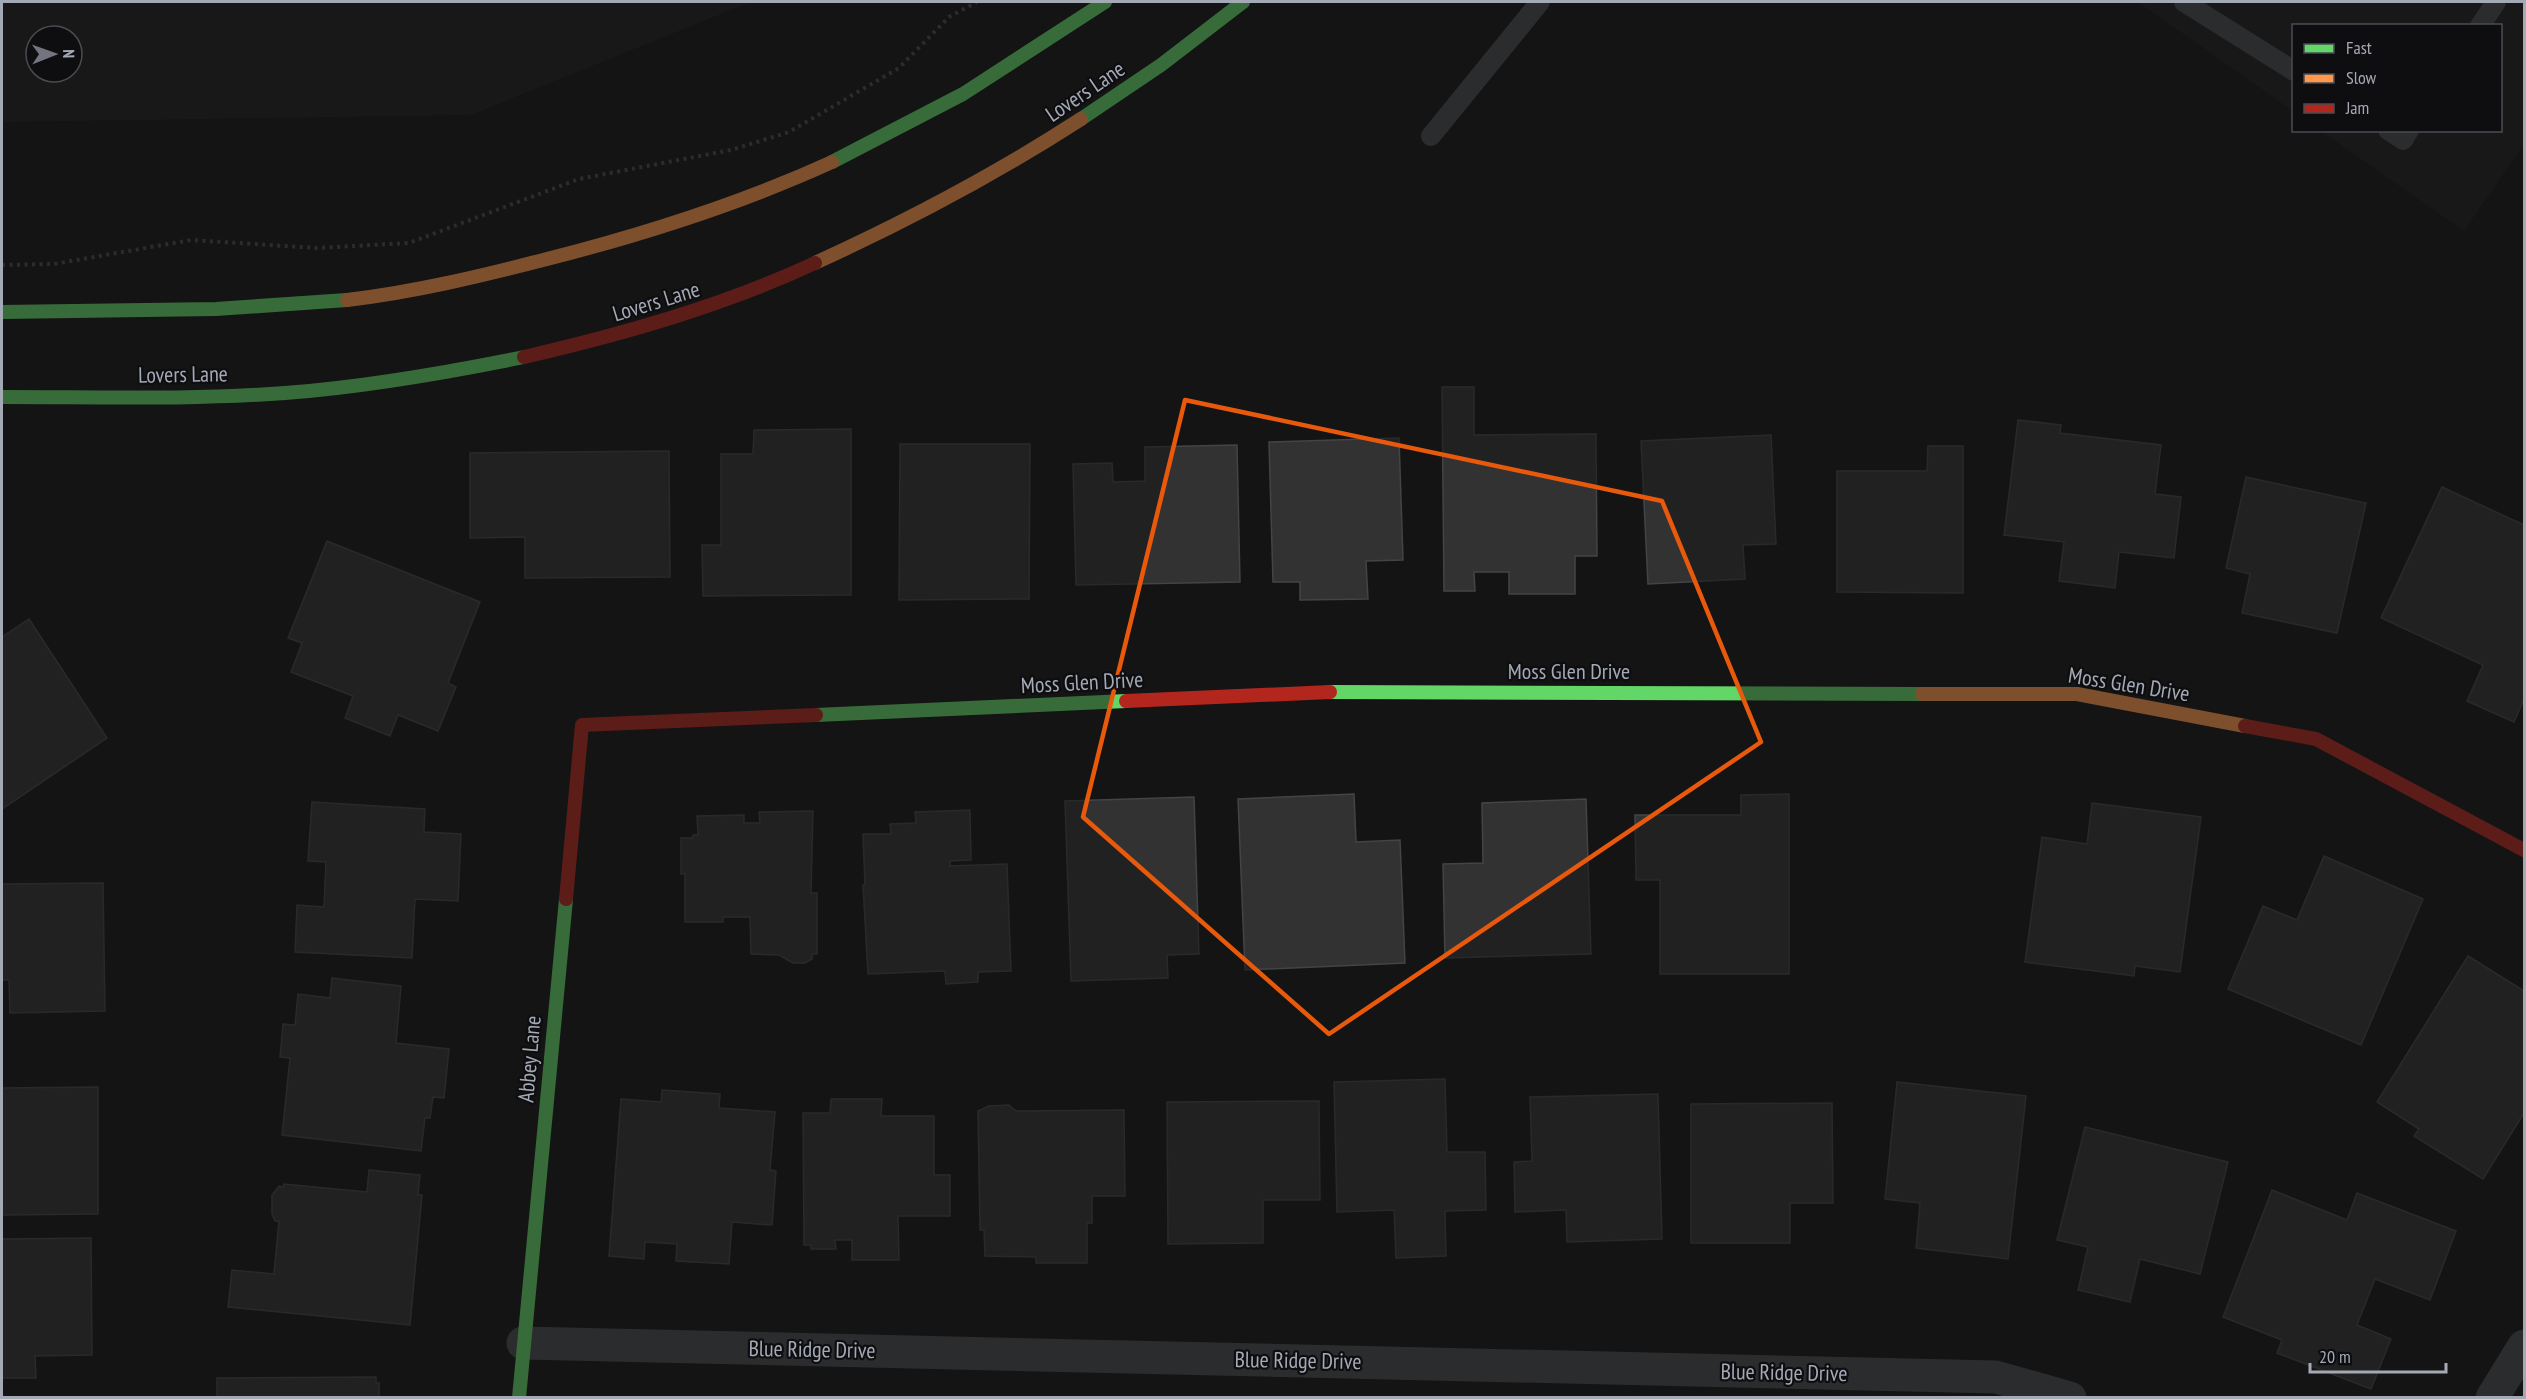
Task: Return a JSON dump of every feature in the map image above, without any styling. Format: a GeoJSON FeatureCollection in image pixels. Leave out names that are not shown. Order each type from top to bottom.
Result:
{"type":"FeatureCollection","features":[{"type":"Feature","properties":{"kind":"street"},"geometry":{"type":"LineString","coordinates":[[2,312],[172,310],[333,300],[428,289],[619,240],[708,212],[814,169],[906,124],[989,79],[1105,2]]}},
{"type":"Feature","properties":{"kind":"street","name":"Lovers Lane"},"geometry":{"type":"LineString","coordinates":[[2,397],[250,394],[370,384],[477,367],[565,349],[701,310],[867,243],[949,200],[1029,153],[1113,99],[1192,45],[1243,2]]}},
{"type":"Feature","properties":{"kind":"street","name":"Moss Glen Drive"},"geometry":{"type":"LineString","coordinates":[[582,725],[1334,692],[2077,694],[2316,739],[2524,850]]}},
{"type":"Feature","properties":{"kind":"street","name":"Abbey Lane"},"geometry":{"type":"LineString","coordinates":[[519,1398],[582,725]]}},
{"type":"Feature","properties":{"kind":"street","name":"Blue Ridge Drive"},"geometry":{"type":"LineString","coordinates":[[523,1343],[1996,1377],[2070,1398]]}},
{"type":"Feature","properties":{"kind":"street"},"geometry":{"type":"LineString","coordinates":[[2492,1398],[2524,1346]]}},
{"type":"Feature","properties":{"kind":"lane"},"geometry":{"type":"LineString","coordinates":[[1431,136],[1540,2]]}},
{"type":"Feature","properties":{"kind":"lane"},"geometry":{"type":"LineString","coordinates":[[2184,2],[2292,69]]}},
{"type":"Feature","properties":{"kind":"lane"},"geometry":{"type":"LineString","coordinates":[[2481,24],[2496,2]]}},
{"type":"Feature","properties":{"kind":"lane"},"geometry":{"type":"LineString","coordinates":[[2391,132],[2403,140],[2408,132]]}},
{"type":"Feature","properties":{"kind":"path"},"geometry":{"type":"LineString","coordinates":[[2,265],[54,264],[191,240],[317,248],[409,243],[579,178],[731,150],[789,132],[899,68],[949,17],[977,2]]}},
{"type":"Feature","properties":{"kind":"highlighted area"},"geometry":{"type":"Polygon","coordinates":[[[1185,400],[1662,501],[1761,742],[1329,1034],[1083,817],[1185,400]]]}},
{"type":"Feature","properties":{"kind":"shaded area"},"geometry":{"type":"Polygon","coordinates":[[[2,2],[751,2],[470,115],[2,122],[2,2]]]}},
{"type":"Feature","properties":{"kind":"shaded area"},"geometry":{"type":"Polygon","coordinates":[[[2138,2],[2524,2],[2524,144],[2464,231],[2322,132],[2502,132],[2502,24],[2292,24],[2292,110],[2138,2]]]}},
{"type":"Feature","properties":{"kind":"building"},"geometry":{"type":"Polygon","coordinates":[[[1442,387],[1474,387],[1474,435],[1596,434],[1597,556],[1575,556],[1575,594],[1509,594],[1509,572],[1474,572],[1475,591],[1444,591],[1442,387]]]}},
{"type":"Feature","properties":{"kind":"building"},"geometry":{"type":"Polygon","coordinates":[[[2018,420],[2061,425],[2060,433],[2161,445],[2155,494],[2181,497],[2174,558],[2119,552],[2115,588],[2059,581],[2064,542],[2004,535],[2018,420]]]}},
{"type":"Feature","properties":{"kind":"building"},"geometry":{"type":"Polygon","coordinates":[[[851,429],[851,595],[703,596],[702,545],[721,545],[721,454],[753,454],[754,430],[851,429]]]}},
{"type":"Feature","properties":{"kind":"building"},"geometry":{"type":"Polygon","coordinates":[[[1771,435],[1776,544],[1743,545],[1745,579],[1648,584],[1641,441],[1771,435]]]}},
{"type":"Feature","properties":{"kind":"building"},"geometry":{"type":"Polygon","coordinates":[[[1399,438],[1403,560],[1366,561],[1368,599],[1300,600],[1300,582],[1273,582],[1269,442],[1399,438]]]}},
{"type":"Feature","properties":{"kind":"building"},"geometry":{"type":"Polygon","coordinates":[[[900,444],[1030,444],[1029,599],[899,600],[900,444]]]}},
{"type":"Feature","properties":{"kind":"building"},"geometry":{"type":"Polygon","coordinates":[[[1237,445],[1240,582],[1076,585],[1073,464],[1112,463],[1113,482],[1145,481],[1145,447],[1237,445]]]}},
{"type":"Feature","properties":{"kind":"building"},"geometry":{"type":"Polygon","coordinates":[[[1928,446],[1963,446],[1963,593],[1837,592],[1837,471],[1927,471],[1928,446]]]}},
{"type":"Feature","properties":{"kind":"building"},"geometry":{"type":"Polygon","coordinates":[[[669,451],[670,577],[525,578],[525,537],[470,538],[470,453],[669,451]]]}},
{"type":"Feature","properties":{"kind":"building"},"geometry":{"type":"Polygon","coordinates":[[[2246,477],[2366,503],[2337,633],[2242,613],[2250,574],[2226,568],[2246,477]]]}},
{"type":"Feature","properties":{"kind":"building"},"geometry":{"type":"Polygon","coordinates":[[[2442,487],[2524,525],[2524,699],[2514,722],[2467,701],[2483,665],[2381,618],[2442,487]]]}},
{"type":"Feature","properties":{"kind":"building"},"geometry":{"type":"Polygon","coordinates":[[[327,541],[480,602],[448,683],[456,687],[438,731],[398,715],[390,736],[345,718],[353,696],[291,672],[302,643],[288,638],[327,541]]]}},
{"type":"Feature","properties":{"kind":"building"},"geometry":{"type":"Polygon","coordinates":[[[29,619],[107,738],[2,809],[2,637],[29,619]]]}},
{"type":"Feature","properties":{"kind":"building"},"geometry":{"type":"Polygon","coordinates":[[[1354,794],[1356,842],[1400,840],[1405,963],[1245,970],[1238,799],[1354,794]]]}},
{"type":"Feature","properties":{"kind":"building"},"geometry":{"type":"Polygon","coordinates":[[[1789,794],[1789,974],[1660,974],[1660,880],[1636,880],[1635,815],[1741,815],[1741,795],[1789,794]]]}},
{"type":"Feature","properties":{"kind":"building"},"geometry":{"type":"Polygon","coordinates":[[[1194,797],[1199,954],[1167,955],[1168,978],[1071,981],[1065,801],[1194,797]]]}},
{"type":"Feature","properties":{"kind":"building"},"geometry":{"type":"Polygon","coordinates":[[[1586,799],[1591,954],[1445,958],[1443,864],[1483,863],[1482,803],[1586,799]]]}},
{"type":"Feature","properties":{"kind":"building"},"geometry":{"type":"Polygon","coordinates":[[[312,802],[425,809],[424,832],[461,834],[458,901],[415,899],[412,958],[295,952],[297,905],[324,907],[326,862],[308,861],[312,802]]]}},
{"type":"Feature","properties":{"kind":"building"},"geometry":{"type":"Polygon","coordinates":[[[2092,803],[2201,817],[2180,972],[2135,966],[2134,976],[2025,962],[2042,837],[2087,844],[2092,803]]]}},
{"type":"Feature","properties":{"kind":"building"},"geometry":{"type":"Polygon","coordinates":[[[970,810],[971,860],[950,861],[950,866],[1007,864],[1011,971],[978,972],[978,982],[946,984],[945,971],[868,974],[863,885],[865,885],[863,834],[891,834],[890,824],[916,823],[915,812],[970,810]]]}},
{"type":"Feature","properties":{"kind":"building"},"geometry":{"type":"Polygon","coordinates":[[[813,811],[811,893],[817,893],[817,954],[812,954],[812,959],[805,963],[793,963],[779,955],[751,954],[750,917],[723,917],[723,922],[685,922],[685,874],[681,874],[681,838],[693,838],[693,835],[698,835],[697,816],[744,815],[744,823],[760,823],[759,812],[813,811]]]}},
{"type":"Feature","properties":{"kind":"building"},"geometry":{"type":"Polygon","coordinates":[[[2324,856],[2423,899],[2361,1045],[2228,989],[2263,906],[2297,920],[2324,856]]]}},
{"type":"Feature","properties":{"kind":"building"},"geometry":{"type":"Polygon","coordinates":[[[103,883],[105,1011],[10,1013],[9,980],[2,980],[2,884],[103,883]]]}},
{"type":"Feature","properties":{"kind":"building"},"geometry":{"type":"Polygon","coordinates":[[[2468,956],[2524,991],[2524,1113],[2483,1179],[2414,1136],[2419,1129],[2377,1102],[2468,956]]]}},
{"type":"Feature","properties":{"kind":"building"},"geometry":{"type":"Polygon","coordinates":[[[332,978],[401,986],[396,1043],[449,1049],[444,1098],[433,1097],[430,1118],[425,1118],[421,1151],[282,1135],[290,1058],[280,1057],[283,1024],[295,1025],[298,994],[330,998],[332,978]]]}},
{"type":"Feature","properties":{"kind":"building"},"geometry":{"type":"Polygon","coordinates":[[[1445,1079],[1447,1152],[1485,1152],[1486,1210],[1445,1211],[1446,1256],[1396,1258],[1394,1210],[1337,1212],[1334,1082],[1445,1079]]]}},
{"type":"Feature","properties":{"kind":"building"},"geometry":{"type":"Polygon","coordinates":[[[1897,1082],[2026,1096],[2008,1259],[1916,1248],[1920,1203],[1885,1199],[1897,1082]]]}},
{"type":"Feature","properties":{"kind":"building"},"geometry":{"type":"Polygon","coordinates":[[[98,1087],[98,1214],[2,1215],[2,1088],[98,1087]]]}},
{"type":"Feature","properties":{"kind":"building"},"geometry":{"type":"Polygon","coordinates":[[[662,1090],[720,1094],[719,1108],[775,1112],[770,1170],[776,1171],[772,1225],[732,1222],[729,1264],[676,1261],[677,1244],[645,1242],[644,1259],[609,1256],[621,1099],[661,1102],[662,1090]]]}},
{"type":"Feature","properties":{"kind":"building"},"geometry":{"type":"Polygon","coordinates":[[[1658,1094],[1662,1239],[1567,1242],[1566,1210],[1515,1212],[1514,1162],[1532,1161],[1530,1097],[1658,1094]]]}},
{"type":"Feature","properties":{"kind":"building"},"geometry":{"type":"Polygon","coordinates":[[[831,1099],[882,1099],[881,1116],[934,1116],[934,1175],[950,1175],[950,1216],[898,1216],[899,1260],[852,1260],[852,1240],[835,1240],[836,1249],[811,1249],[811,1245],[804,1245],[803,1113],[830,1113],[831,1099]]]}},
{"type":"Feature","properties":{"kind":"building"},"geometry":{"type":"Polygon","coordinates":[[[1319,1101],[1320,1200],[1263,1200],[1263,1243],[1168,1244],[1167,1102],[1319,1101]]]}},
{"type":"Feature","properties":{"kind":"building"},"geometry":{"type":"Polygon","coordinates":[[[1832,1103],[1833,1203],[1790,1203],[1790,1243],[1691,1243],[1691,1104],[1832,1103]]]}},
{"type":"Feature","properties":{"kind":"building"},"geometry":{"type":"Polygon","coordinates":[[[1009,1105],[1016,1111],[1124,1110],[1125,1196],[1092,1196],[1092,1223],[1087,1223],[1087,1263],[1036,1263],[1036,1257],[985,1256],[984,1230],[980,1230],[978,1111],[989,1106],[1009,1105]]]}},
{"type":"Feature","properties":{"kind":"building"},"geometry":{"type":"Polygon","coordinates":[[[2085,1127],[2228,1162],[2200,1274],[2140,1259],[2130,1302],[2078,1290],[2088,1247],[2057,1240],[2085,1127]]]}},
{"type":"Feature","properties":{"kind":"building"},"geometry":{"type":"Polygon","coordinates":[[[369,1170],[420,1175],[418,1195],[422,1195],[410,1325],[228,1307],[232,1270],[274,1274],[279,1221],[275,1221],[272,1214],[272,1195],[279,1186],[283,1187],[284,1184],[367,1192],[369,1170]]]}},
{"type":"Feature","properties":{"kind":"building"},"geometry":{"type":"Polygon","coordinates":[[[2272,1190],[2347,1220],[2357,1193],[2456,1231],[2430,1300],[2375,1279],[2357,1325],[2391,1339],[2371,1389],[2277,1353],[2282,1340],[2223,1317],[2272,1190]]]}},
{"type":"Feature","properties":{"kind":"building"},"geometry":{"type":"Polygon","coordinates":[[[91,1238],[92,1355],[35,1356],[36,1378],[2,1378],[2,1239],[91,1238]]]}},
{"type":"Feature","properties":{"kind":"building"},"geometry":{"type":"Polygon","coordinates":[[[376,1377],[376,1383],[379,1383],[379,1398],[217,1398],[217,1378],[376,1377]]]}},
{"type":"Feature","properties":{"kind":"traffic: fast"},"geometry":{"type":"LineString","coordinates":[[832,162],[963,94],[1105,2]]}},
{"type":"Feature","properties":{"kind":"traffic: fast"},"geometry":{"type":"LineString","coordinates":[[1081,119],[1161,65],[1243,2]]}},
{"type":"Feature","properties":{"kind":"traffic: fast"},"geometry":{"type":"LineString","coordinates":[[2,312],[216,309],[347,300]]}},
{"type":"Feature","properties":{"kind":"traffic: fast"},"geometry":{"type":"LineString","coordinates":[[2,397],[179,397],[285,393],[405,379],[524,357]]}},
{"type":"Feature","properties":{"kind":"traffic: fast"},"geometry":{"type":"LineString","coordinates":[[1330,692],[1922,694]]}},
{"type":"Feature","properties":{"kind":"traffic: fast"},"geometry":{"type":"LineString","coordinates":[[816,715],[1126,701]]}},
{"type":"Feature","properties":{"kind":"traffic: fast"},"geometry":{"type":"LineString","coordinates":[[519,1398],[566,899]]}},
{"type":"Feature","properties":{"kind":"traffic: slow"},"geometry":{"type":"LineString","coordinates":[[815,263],[951,196],[1017,159],[1081,119]]}},
{"type":"Feature","properties":{"kind":"traffic: slow"},"geometry":{"type":"LineString","coordinates":[[347,300],[398,293],[473,277],[620,239],[727,205],[832,162]]}},
{"type":"Feature","properties":{"kind":"traffic: slow"},"geometry":{"type":"LineString","coordinates":[[1922,694],[2077,694],[2245,726]]}},
{"type":"Feature","properties":{"kind":"traffic: jam"},"geometry":{"type":"LineString","coordinates":[[524,357],[672,318],[745,293],[815,263]]}},
{"type":"Feature","properties":{"kind":"traffic: jam"},"geometry":{"type":"LineString","coordinates":[[1126,701],[1330,692]]}},
{"type":"Feature","properties":{"kind":"traffic: jam"},"geometry":{"type":"LineString","coordinates":[[566,899],[582,725],[816,715]]}},
{"type":"Feature","properties":{"kind":"traffic: jam"},"geometry":{"type":"LineString","coordinates":[[2245,726],[2316,739],[2524,850]]}}]}
